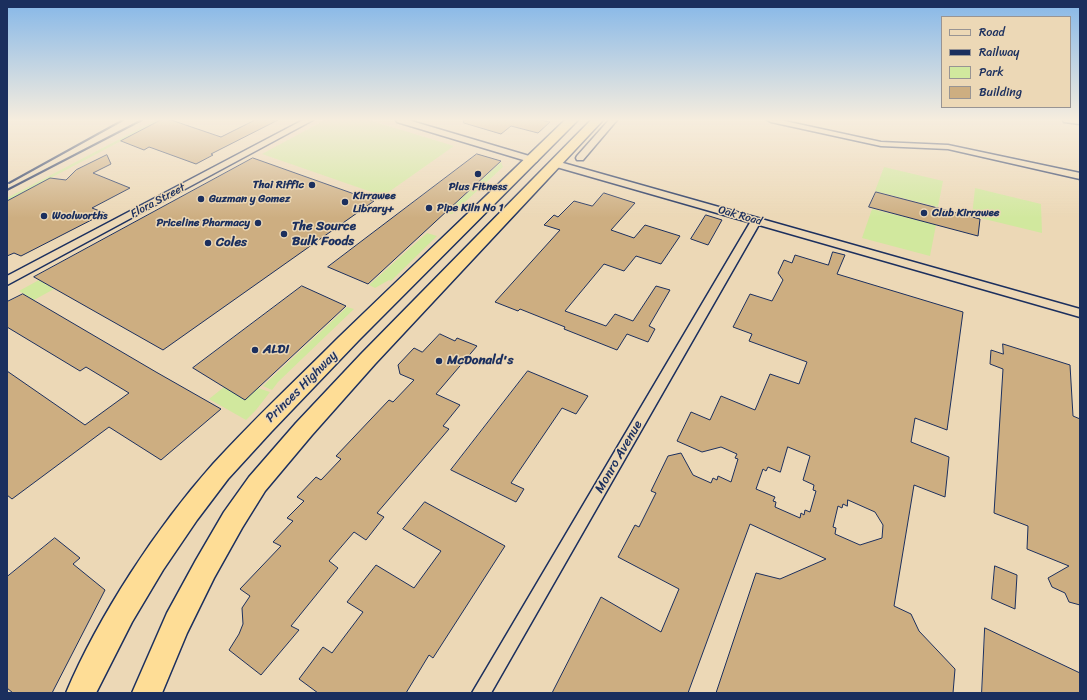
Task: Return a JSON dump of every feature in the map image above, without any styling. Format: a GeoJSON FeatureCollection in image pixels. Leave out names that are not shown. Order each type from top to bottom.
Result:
{"type":"FeatureCollection","features":[{"type":"Feature","properties":{"kind":"highway","name":"Princes Highway"},"geometry":{"type":"LineString","coordinates":[[81,693],[114,628],[135,591],[188,513],[212,482],[246,444],[355,332],[540,153]]}},
{"type":"Feature","properties":{"kind":"highway"},"geometry":{"type":"LineString","coordinates":[[148,693],[177,623],[205,569],[233,520],[257,484],[304,429],[368,359],[567,153]]}},
{"type":"Feature","properties":{"kind":"highway","name":"Oak Road"},"geometry":{"type":"LineString","coordinates":[[533,160],[556,164]]}},
{"type":"Feature","properties":{"kind":"street","name":"Flora Street"},"geometry":{"type":"LineString","coordinates":[[7,282],[248,153]]}},
{"type":"Feature","properties":{"kind":"street","name":"Oak Road"},"geometry":{"type":"LineString","coordinates":[[507,153],[533,160]]}},
{"type":"Feature","properties":{"kind":"street"},"geometry":{"type":"LineString","coordinates":[[580,158],[585,153]]}},
{"type":"Feature","properties":{"kind":"street"},"geometry":{"type":"LineString","coordinates":[[974,153],[1080,176]]}},
{"type":"Feature","properties":{"kind":"street","name":"Oak Road"},"geometry":{"type":"LineString","coordinates":[[556,164],[1080,313]]}},
{"type":"Feature","properties":{"kind":"street","name":"Monro Avenue"},"geometry":{"type":"LineString","coordinates":[[481,693],[756,221]]}},
{"type":"Feature","properties":{"kind":"green space"},"geometry":{"type":"Polygon","coordinates":[[[94,153],[99,153],[7,201],[7,198],[94,153]]]}},
{"type":"Feature","properties":{"kind":"green space"},"geometry":{"type":"Polygon","coordinates":[[[264,153],[445,153],[383,196],[262,154],[264,153]]]}},
{"type":"Feature","properties":{"kind":"green space"},"geometry":{"type":"Polygon","coordinates":[[[501,162],[503,167],[452,214],[446,213],[501,162]]]}},
{"type":"Feature","properties":{"kind":"green space"},"geometry":{"type":"Polygon","coordinates":[[[884,167],[943,181],[938,207],[875,191],[884,167]]]}},
{"type":"Feature","properties":{"kind":"green space"},"geometry":{"type":"Polygon","coordinates":[[[975,188],[1041,204],[1042,233],[972,216],[975,188]]]}},
{"type":"Feature","properties":{"kind":"green space"},"geometry":{"type":"Polygon","coordinates":[[[872,209],[936,225],[930,256],[862,238],[872,209]]]}},
{"type":"Feature","properties":{"kind":"green space"},"geometry":{"type":"Polygon","coordinates":[[[427,233],[437,236],[391,281],[389,280],[375,288],[369,285],[427,233]]]}},
{"type":"Feature","properties":{"kind":"green space"},"geometry":{"type":"Polygon","coordinates":[[[39,280],[54,289],[34,300],[19,291],[39,280]]]}},
{"type":"Feature","properties":{"kind":"green space"},"geometry":{"type":"Polygon","coordinates":[[[347,307],[354,309],[278,382],[272,390],[263,386],[347,307]]]}},
{"type":"Feature","properties":{"kind":"green space"},"geometry":{"type":"Polygon","coordinates":[[[224,387],[258,388],[270,392],[246,420],[209,399],[224,387]]]}},
{"type":"Feature","properties":{"kind":"building"},"geometry":{"type":"Polygon","coordinates":[[[165,153],[214,153],[211,154],[213,155],[196,164],[165,153]]]}},
{"type":"Feature","properties":{"kind":"building"},"geometry":{"type":"Polygon","coordinates":[[[477,154],[501,161],[368,284],[328,267],[477,154]]]}},
{"type":"Feature","properties":{"kind":"building"},"geometry":{"type":"Polygon","coordinates":[[[107,155],[111,164],[93,173],[130,188],[92,208],[105,213],[21,256],[14,253],[7,256],[7,201],[50,178],[66,180],[76,170],[107,155]]]}},
{"type":"Feature","properties":{"kind":"building"},"geometry":{"type":"Polygon","coordinates":[[[253,158],[374,201],[163,350],[34,277],[253,158]]]}},
{"type":"Feature","properties":{"kind":"building","name":"Club Kirrawee"},"geometry":{"type":"Polygon","coordinates":[[[876,192],[980,219],[978,236],[869,207],[876,192]]]}},
{"type":"Feature","properties":{"kind":"building"},"geometry":{"type":"Polygon","coordinates":[[[604,193],[635,203],[611,230],[634,238],[645,225],[680,236],[661,264],[636,256],[624,271],[604,264],[565,311],[606,326],[615,314],[633,321],[656,286],[670,290],[649,326],[655,329],[648,342],[627,334],[617,350],[564,329],[565,327],[520,309],[518,311],[495,302],[560,230],[544,225],[554,215],[558,217],[574,201],[592,206],[604,193]]]}},
{"type":"Feature","properties":{"kind":"building"},"geometry":{"type":"Polygon","coordinates":[[[706,215],[722,220],[708,245],[691,239],[706,215]]]}},
{"type":"Feature","properties":{"kind":"building"},"geometry":{"type":"Polygon","coordinates":[[[833,252],[845,255],[837,274],[963,312],[947,430],[915,418],[911,442],[949,457],[945,497],[914,485],[894,606],[911,614],[919,631],[955,669],[953,693],[716,693],[756,573],[780,579],[826,559],[750,524],[688,693],[552,693],[601,597],[661,632],[679,589],[618,557],[635,525],[639,527],[656,493],[651,491],[668,456],[681,453],[693,475],[711,483],[713,478],[717,480],[718,476],[731,482],[738,459],[735,458],[737,454],[721,447],[702,452],[677,441],[691,412],[710,420],[721,396],[755,410],[770,374],[799,384],[807,362],[749,341],[752,334],[733,327],[750,294],[772,301],[783,280],[778,273],[784,260],[792,263],[795,255],[828,265],[833,252]],[[788,447],[780,472],[768,467],[766,471],[763,469],[756,489],[775,497],[773,501],[776,502],[775,507],[800,518],[801,513],[804,515],[805,510],[810,512],[816,491],[813,490],[814,485],[803,480],[810,456],[788,447]],[[848,500],[847,506],[843,504],[842,508],[838,506],[833,527],[836,528],[835,534],[860,545],[882,538],[883,525],[875,512],[848,500]]]}},
{"type":"Feature","properties":{"kind":"building"},"geometry":{"type":"Polygon","coordinates":[[[302,286],[346,306],[245,400],[193,368],[302,286]]]}},
{"type":"Feature","properties":{"kind":"building"},"geometry":{"type":"Polygon","coordinates":[[[23,294],[221,409],[161,460],[109,427],[12,499],[7,495],[7,371],[85,425],[129,393],[86,367],[80,371],[7,327],[7,302],[23,294]]]}},
{"type":"Feature","properties":{"kind":"building"},"geometry":{"type":"Polygon","coordinates":[[[440,334],[455,341],[457,338],[477,346],[436,394],[460,405],[443,426],[449,429],[377,513],[384,517],[366,540],[354,532],[329,561],[338,568],[291,626],[299,630],[261,675],[229,650],[239,634],[243,624],[242,608],[250,596],[240,589],[281,546],[273,542],[293,521],[287,518],[304,501],[297,497],[316,477],[321,480],[341,459],[336,456],[389,400],[393,402],[414,380],[400,374],[398,365],[414,348],[422,352],[440,334]]]}},
{"type":"Feature","properties":{"kind":"building"},"geometry":{"type":"Polygon","coordinates":[[[1003,344],[1070,365],[1073,416],[1080,419],[1080,605],[1069,602],[1065,593],[1052,587],[1048,578],[1069,566],[1027,549],[1028,526],[994,513],[1003,369],[990,364],[991,350],[1003,354],[1003,344]]]}},
{"type":"Feature","properties":{"kind":"building"},"geometry":{"type":"Polygon","coordinates":[[[528,371],[588,396],[576,414],[562,408],[511,483],[524,489],[516,502],[451,470],[528,371]]]}},
{"type":"Feature","properties":{"kind":"building"},"geometry":{"type":"Polygon","coordinates":[[[425,502],[505,546],[433,658],[429,655],[406,693],[318,693],[299,679],[323,647],[332,653],[363,612],[347,602],[376,565],[414,588],[441,551],[403,529],[425,502]]]}},
{"type":"Feature","properties":{"kind":"building"},"geometry":{"type":"Polygon","coordinates":[[[55,538],[80,558],[73,564],[105,590],[52,693],[13,693],[7,688],[7,577],[55,538]]]}},
{"type":"Feature","properties":{"kind":"building"},"geometry":{"type":"Polygon","coordinates":[[[995,566],[1017,575],[1015,609],[992,599],[995,566]]]}},
{"type":"Feature","properties":{"kind":"building"},"geometry":{"type":"Polygon","coordinates":[[[985,628],[1080,673],[1080,693],[982,693],[985,628]]]}},
{"type":"Feature","properties":{"kind":"railway"},"geometry":{"type":"LineString","coordinates":[[9,183],[64,153]]}},
{"type":"Feature","properties":{"kind":"railway"},"geometry":{"type":"LineString","coordinates":[[7,190],[79,153]]}},
{"type":"Feature","properties":{"kind":"place","name":"Plus Fitness"},"geometry":{"type":"Point","coordinates":[478,174]}},
{"type":"Feature","properties":{"kind":"place","name":"Thai Riffic"},"geometry":{"type":"Point","coordinates":[312,185]}},
{"type":"Feature","properties":{"kind":"place","name":"Guzman y Gomez"},"geometry":{"type":"Point","coordinates":[201,199]}},
{"type":"Feature","properties":{"kind":"place","name":"Kirrawee Library+"},"geometry":{"type":"Point","coordinates":[345,202]}},
{"type":"Feature","properties":{"kind":"place","name":"Pipe Kiln No 1"},"geometry":{"type":"Point","coordinates":[429,208]}},
{"type":"Feature","properties":{"kind":"place","name":"Club Kirrawee"},"geometry":{"type":"Point","coordinates":[924,213]}},
{"type":"Feature","properties":{"kind":"place","name":"Woolworths"},"geometry":{"type":"Point","coordinates":[44,216]}},
{"type":"Feature","properties":{"kind":"place","name":"Priceline Pharmacy"},"geometry":{"type":"Point","coordinates":[258,223]}},
{"type":"Feature","properties":{"kind":"place","name":"The Source Bulk Foods"},"geometry":{"type":"Point","coordinates":[284,234]}},
{"type":"Feature","properties":{"kind":"place","name":"Coles"},"geometry":{"type":"Point","coordinates":[208,243]}},
{"type":"Feature","properties":{"kind":"place","name":"ALDI"},"geometry":{"type":"Point","coordinates":[255,350]}},
{"type":"Feature","properties":{"kind":"place","name":"McDonald's"},"geometry":{"type":"Point","coordinates":[439,361]}}]}
